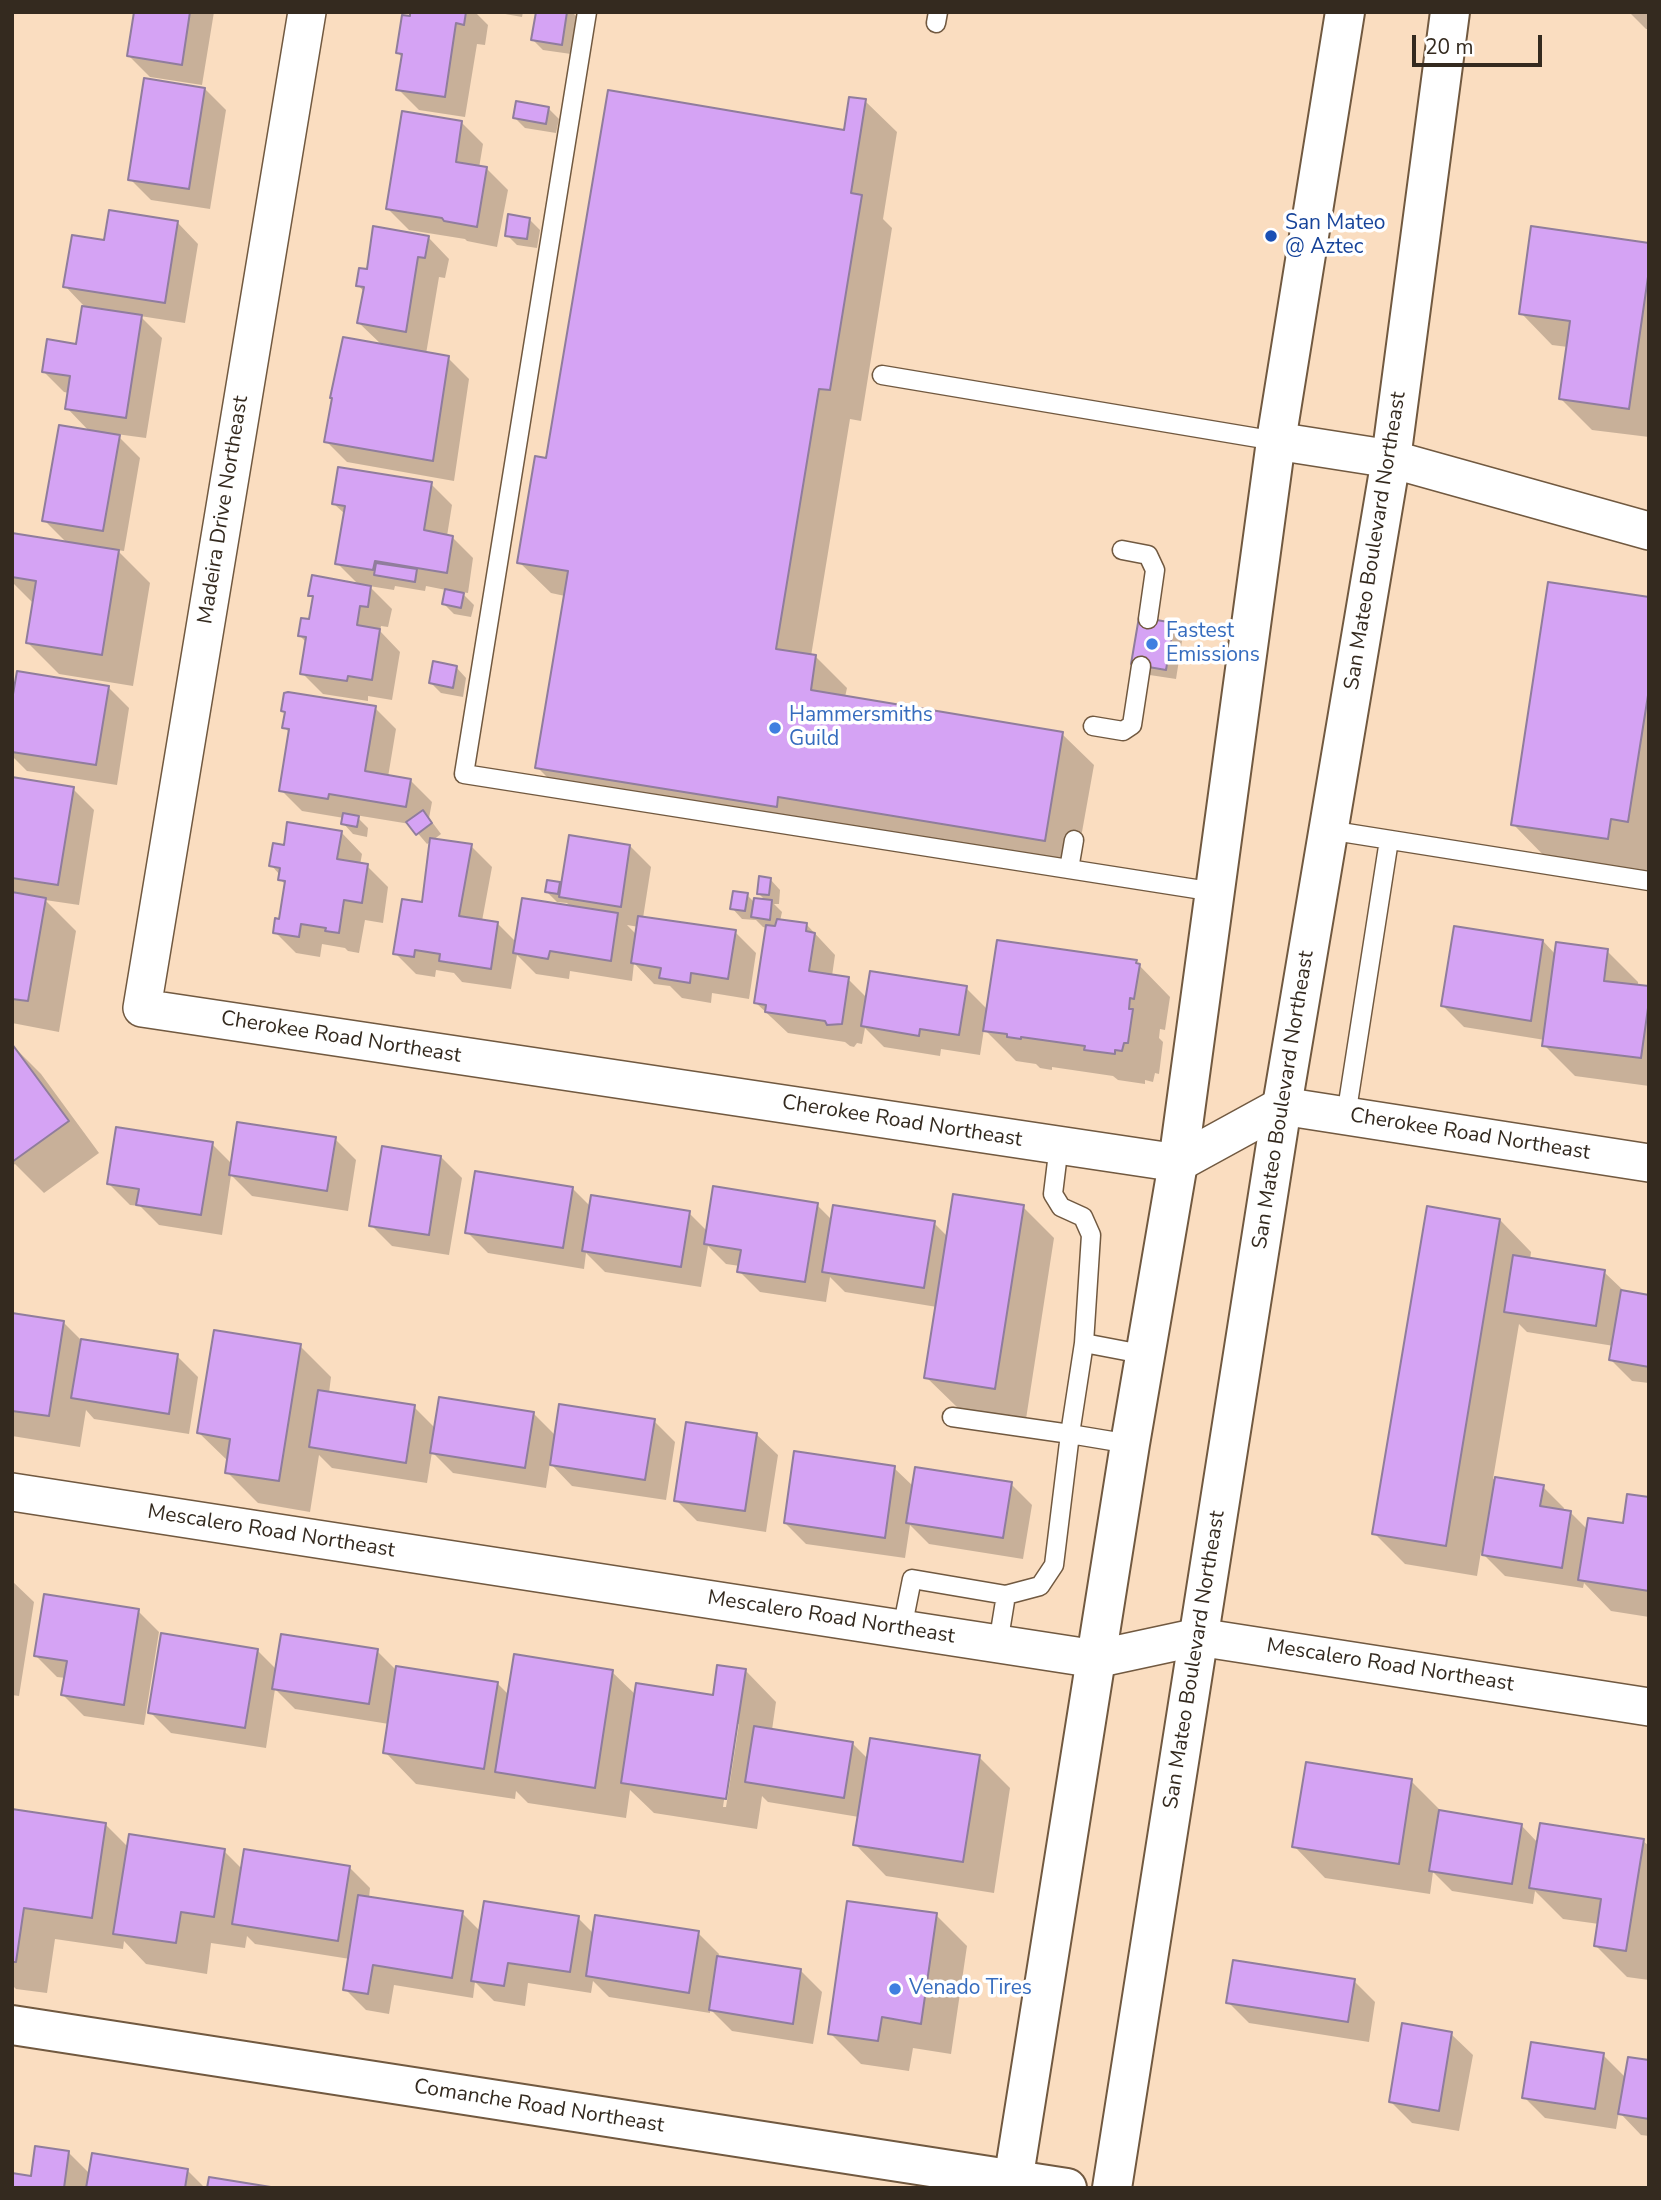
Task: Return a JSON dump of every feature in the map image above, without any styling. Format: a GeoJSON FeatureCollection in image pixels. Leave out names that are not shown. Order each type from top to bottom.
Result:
{"type":"FeatureCollection","features":[{"type":"Feature","properties":{"kind":"main road"},"geometry":{"type":"LineString","coordinates":[[1013,2184],[1130,1444],[1178,1163],[1276,441],[1345,12]]}},
{"type":"Feature","properties":{"kind":"main road","name":"San Mateo Boulevard Northeast"},"geometry":{"type":"LineString","coordinates":[[1111,2188],[1282,1106],[1391,459],[1450,12]]}},
{"type":"Feature","properties":{"kind":"main road","name":"Comanche Road Northeast"},"geometry":{"type":"LineString","coordinates":[[12,2025],[1013,2184],[1067,2188]]}},
{"type":"Feature","properties":{"kind":"street","name":"Madeira Drive Northeast"},"geometry":{"type":"LineString","coordinates":[[142,1008],[307,12]]}},
{"type":"Feature","properties":{"kind":"street"},"geometry":{"type":"LineString","coordinates":[[1276,441],[1391,459],[1649,531]]}},
{"type":"Feature","properties":{"kind":"street","name":"Cherokee Road Northeast"},"geometry":{"type":"LineString","coordinates":[[142,1008],[1178,1163]]}},
{"type":"Feature","properties":{"kind":"street","name":"Cherokee Road Northeast"},"geometry":{"type":"LineString","coordinates":[[1282,1106],[1649,1163]]}},
{"type":"Feature","properties":{"kind":"street"},"geometry":{"type":"LineString","coordinates":[[1178,1163],[1282,1106]]}},
{"type":"Feature","properties":{"kind":"street","name":"Mescalero Road Northeast"},"geometry":{"type":"LineString","coordinates":[[12,1492],[1096,1659],[1198,1637],[1649,1707]]}},
{"type":"Feature","properties":{"kind":"lane"},"geometry":{"type":"LineString","coordinates":[[587,12],[464,774],[1214,892]]}},
{"type":"Feature","properties":{"kind":"lane"},"geometry":{"type":"LineString","coordinates":[[882,375],[1276,441]]}},
{"type":"Feature","properties":{"kind":"lane"},"geometry":{"type":"LineString","coordinates":[[1122,550],[1148,555],[1155,570],[1148,619]]}},
{"type":"Feature","properties":{"kind":"lane"},"geometry":{"type":"LineString","coordinates":[[1093,726],[1123,731],[1132,725],[1141,666]]}},
{"type":"Feature","properties":{"kind":"lane"},"geometry":{"type":"LineString","coordinates":[[1328,830],[1649,881]]}},
{"type":"Feature","properties":{"kind":"lane"},"geometry":{"type":"LineString","coordinates":[[1069,869],[1074,840]]}},
{"type":"Feature","properties":{"kind":"lane"},"geometry":{"type":"LineString","coordinates":[[1346,1116],[1389,840]]}},
{"type":"Feature","properties":{"kind":"lane"},"geometry":{"type":"LineString","coordinates":[[902,1629],[912,1579],[1006,1595],[1040,1587],[1054,1565],[1084,1343],[1091,1235],[1083,1217],[1061,1207],[1053,1194],[1059,1145]]}},
{"type":"Feature","properties":{"kind":"lane"},"geometry":{"type":"LineString","coordinates":[[1084,1343],[1147,1355]]}},
{"type":"Feature","properties":{"kind":"lane"},"geometry":{"type":"LineString","coordinates":[[951,1417],[1130,1444]]}},
{"type":"Feature","properties":{"kind":"lane"},"geometry":{"type":"LineString","coordinates":[[998,1644],[1006,1595]]}},
{"type":"Feature","properties":{"kind":"building"},"geometry":{"type":"Polygon","coordinates":[[[134,12],[190,12],[182,65],[127,56],[134,12]]]}},
{"type":"Feature","properties":{"kind":"building"},"geometry":{"type":"Polygon","coordinates":[[[410,12],[466,12],[464,25],[456,23],[445,97],[396,90],[402,54],[396,53],[402,15],[410,16],[410,12]]]}},
{"type":"Feature","properties":{"kind":"building"},"geometry":{"type":"Polygon","coordinates":[[[536,12],[567,12],[562,45],[531,40],[536,12]]]}},
{"type":"Feature","properties":{"kind":"building"},"geometry":{"type":"Polygon","coordinates":[[[144,78],[205,88],[189,189],[128,180],[144,78]]]}},
{"type":"Feature","properties":{"kind":"building"},"geometry":{"type":"Polygon","coordinates":[[[608,90],[844,130],[849,97],[866,99],[851,193],[862,195],[830,390],[819,389],[776,649],[816,655],[811,690],[1063,732],[1045,841],[778,797],[777,807],[535,768],[568,571],[517,563],[535,456],[546,458],[608,90]]]}},
{"type":"Feature","properties":{"kind":"building"},"geometry":{"type":"Polygon","coordinates":[[[516,101],[549,107],[546,124],[513,118],[516,101]]]}},
{"type":"Feature","properties":{"kind":"building"},"geometry":{"type":"Polygon","coordinates":[[[402,111],[462,121],[456,162],[487,167],[477,227],[386,209],[402,111]]]}},
{"type":"Feature","properties":{"kind":"building"},"geometry":{"type":"Polygon","coordinates":[[[109,210],[178,221],[165,303],[63,287],[72,235],[104,240],[109,210]]]}},
{"type":"Feature","properties":{"kind":"building"},"geometry":{"type":"Polygon","coordinates":[[[508,214],[530,218],[527,239],[505,236],[508,214]]]}},
{"type":"Feature","properties":{"kind":"building"},"geometry":{"type":"Polygon","coordinates":[[[373,226],[429,236],[425,258],[418,257],[406,332],[357,323],[364,287],[356,286],[359,268],[367,269],[373,226]]]}},
{"type":"Feature","properties":{"kind":"building"},"geometry":{"type":"Polygon","coordinates":[[[1531,226],[1649,243],[1649,270],[1629,409],[1559,399],[1570,321],[1519,314],[1531,226]]]}},
{"type":"Feature","properties":{"kind":"building"},"geometry":{"type":"Polygon","coordinates":[[[82,306],[142,315],[126,418],[65,409],[70,376],[42,372],[47,339],[76,344],[82,306]]]}},
{"type":"Feature","properties":{"kind":"building"},"geometry":{"type":"Polygon","coordinates":[[[343,337],[449,356],[433,461],[324,442],[343,337]]]}},
{"type":"Feature","properties":{"kind":"building"},"geometry":{"type":"Polygon","coordinates":[[[59,425],[120,435],[103,531],[42,521],[59,425]]]}},
{"type":"Feature","properties":{"kind":"building"},"geometry":{"type":"Polygon","coordinates":[[[338,467],[432,482],[424,530],[453,536],[447,573],[375,561],[373,570],[335,564],[345,506],[332,504],[338,467]]]}},
{"type":"Feature","properties":{"kind":"building"},"geometry":{"type":"Polygon","coordinates":[[[12,533],[119,550],[102,655],[26,643],[36,581],[12,577],[12,533]]]}},
{"type":"Feature","properties":{"kind":"building"},"geometry":{"type":"Polygon","coordinates":[[[376,563],[417,569],[415,582],[374,575],[376,563]]]}},
{"type":"Feature","properties":{"kind":"building"},"geometry":{"type":"Polygon","coordinates":[[[312,575],[371,586],[368,607],[360,606],[357,625],[380,629],[372,680],[348,676],[347,681],[300,674],[306,637],[298,636],[301,618],[309,619],[313,596],[308,596],[312,575]]]}},
{"type":"Feature","properties":{"kind":"building"},"geometry":{"type":"Polygon","coordinates":[[[1548,582],[1649,597],[1649,689],[1628,822],[1611,819],[1608,839],[1511,825],[1548,582]]]}},
{"type":"Feature","properties":{"kind":"building"},"geometry":{"type":"Polygon","coordinates":[[[445,589],[464,593],[461,608],[442,604],[445,589]]]}},
{"type":"Feature","properties":{"kind":"building","name":"Fastest Emissions"},"geometry":{"type":"Polygon","coordinates":[[[1139,617],[1174,623],[1166,670],[1131,664],[1139,617]]]}},
{"type":"Feature","properties":{"kind":"building"},"geometry":{"type":"Polygon","coordinates":[[[433,661],[457,666],[453,688],[429,683],[433,661]]]}},
{"type":"Feature","properties":{"kind":"building"},"geometry":{"type":"Polygon","coordinates":[[[17,671],[109,686],[96,765],[12,752],[12,700],[17,671]]]}},
{"type":"Feature","properties":{"kind":"building"},"geometry":{"type":"Polygon","coordinates":[[[284,693],[376,706],[365,771],[411,779],[406,807],[329,794],[328,799],[279,791],[289,729],[282,728],[285,712],[281,711],[284,693]]]}},
{"type":"Feature","properties":{"kind":"building"},"geometry":{"type":"Polygon","coordinates":[[[12,777],[74,787],[58,885],[12,878],[12,777]]]}},
{"type":"Feature","properties":{"kind":"building"},"geometry":{"type":"Polygon","coordinates":[[[423,810],[432,823],[416,835],[406,822],[423,810]]]}},
{"type":"Feature","properties":{"kind":"building"},"geometry":{"type":"Polygon","coordinates":[[[343,813],[359,816],[357,827],[341,824],[343,813]]]}},
{"type":"Feature","properties":{"kind":"building"},"geometry":{"type":"Polygon","coordinates":[[[287,822],[342,831],[337,859],[368,864],[362,903],[344,900],[339,933],[301,924],[299,937],[273,933],[275,918],[279,919],[285,881],[278,880],[280,868],[269,866],[273,843],[284,845],[287,822]]]}},
{"type":"Feature","properties":{"kind":"building"},"geometry":{"type":"Polygon","coordinates":[[[569,835],[630,845],[621,907],[559,897],[569,835]]]}},
{"type":"Feature","properties":{"kind":"building"},"geometry":{"type":"Polygon","coordinates":[[[430,838],[472,844],[459,916],[498,922],[491,969],[439,961],[440,954],[415,950],[414,957],[393,954],[402,899],[422,902],[430,838]]]}},
{"type":"Feature","properties":{"kind":"building"},"geometry":{"type":"Polygon","coordinates":[[[759,876],[771,878],[769,895],[757,894],[759,876]]]}},
{"type":"Feature","properties":{"kind":"building"},"geometry":{"type":"Polygon","coordinates":[[[547,880],[560,882],[558,894],[545,892],[547,880]]]}},
{"type":"Feature","properties":{"kind":"building"},"geometry":{"type":"Polygon","coordinates":[[[733,891],[748,893],[745,911],[730,909],[733,891]]]}},
{"type":"Feature","properties":{"kind":"building"},"geometry":{"type":"Polygon","coordinates":[[[12,892],[46,898],[28,1001],[12,999],[12,892]]]}},
{"type":"Feature","properties":{"kind":"building"},"geometry":{"type":"Polygon","coordinates":[[[522,898],[618,913],[611,961],[550,951],[548,959],[513,953],[522,898]]]}},
{"type":"Feature","properties":{"kind":"building"},"geometry":{"type":"Polygon","coordinates":[[[754,898],[772,900],[770,920],[751,917],[754,898]]]}},
{"type":"Feature","properties":{"kind":"building"},"geometry":{"type":"Polygon","coordinates":[[[638,916],[736,930],[728,979],[691,973],[690,983],[659,978],[661,968],[631,963],[638,916]]]}},
{"type":"Feature","properties":{"kind":"building"},"geometry":{"type":"Polygon","coordinates":[[[777,919],[807,923],[806,931],[815,933],[809,971],[849,977],[842,1024],[827,1025],[825,1021],[765,1012],[766,1005],[754,1003],[766,925],[775,926],[777,919]]]}},
{"type":"Feature","properties":{"kind":"building"},"geometry":{"type":"Polygon","coordinates":[[[1454,926],[1543,940],[1531,1021],[1441,1006],[1454,926]]]}},
{"type":"Feature","properties":{"kind":"building"},"geometry":{"type":"Polygon","coordinates":[[[997,940],[1137,960],[1136,963],[1140,964],[1134,999],[1130,998],[1129,1009],[1133,1009],[1128,1043],[1124,1043],[1122,1051],[1115,1050],[1115,1054],[1084,1050],[1085,1046],[1007,1037],[1007,1034],[983,1031],[997,940]]]}},
{"type":"Feature","properties":{"kind":"building"},"geometry":{"type":"Polygon","coordinates":[[[1556,942],[1608,949],[1604,981],[1649,986],[1641,1058],[1542,1046],[1556,942]]]}},
{"type":"Feature","properties":{"kind":"building"},"geometry":{"type":"Polygon","coordinates":[[[870,971],[967,986],[959,1035],[920,1029],[919,1036],[861,1026],[870,971]]]}},
{"type":"Feature","properties":{"kind":"building"},"geometry":{"type":"Polygon","coordinates":[[[12,1044],[69,1121],[12,1162],[12,1044]]]}},
{"type":"Feature","properties":{"kind":"building"},"geometry":{"type":"Polygon","coordinates":[[[237,1122],[336,1137],[327,1191],[229,1175],[237,1122]]]}},
{"type":"Feature","properties":{"kind":"building"},"geometry":{"type":"Polygon","coordinates":[[[116,1127],[213,1142],[201,1215],[136,1205],[139,1189],[107,1184],[116,1127]]]}},
{"type":"Feature","properties":{"kind":"building"},"geometry":{"type":"Polygon","coordinates":[[[382,1146],[441,1156],[429,1235],[369,1226],[382,1146]]]}},
{"type":"Feature","properties":{"kind":"building"},"geometry":{"type":"Polygon","coordinates":[[[475,1171],[573,1187],[563,1248],[465,1233],[475,1171]]]}},
{"type":"Feature","properties":{"kind":"building"},"geometry":{"type":"Polygon","coordinates":[[[713,1186],[818,1203],[805,1282],[737,1272],[741,1250],[704,1244],[713,1186]]]}},
{"type":"Feature","properties":{"kind":"building"},"geometry":{"type":"Polygon","coordinates":[[[953,1194],[1024,1205],[995,1389],[924,1378],[953,1194]]]}},
{"type":"Feature","properties":{"kind":"building"},"geometry":{"type":"Polygon","coordinates":[[[591,1195],[690,1211],[681,1267],[582,1251],[591,1195]]]}},
{"type":"Feature","properties":{"kind":"building"},"geometry":{"type":"Polygon","coordinates":[[[833,1205],[935,1221],[924,1288],[822,1272],[833,1205]]]}},
{"type":"Feature","properties":{"kind":"building"},"geometry":{"type":"Polygon","coordinates":[[[1427,1206],[1500,1219],[1446,1546],[1372,1534],[1427,1206]]]}},
{"type":"Feature","properties":{"kind":"building"},"geometry":{"type":"Polygon","coordinates":[[[1513,1255],[1605,1270],[1596,1326],[1504,1312],[1513,1255]]]}},
{"type":"Feature","properties":{"kind":"building"},"geometry":{"type":"Polygon","coordinates":[[[1621,1290],[1649,1295],[1649,1367],[1609,1360],[1621,1290]]]}},
{"type":"Feature","properties":{"kind":"building"},"geometry":{"type":"Polygon","coordinates":[[[12,1313],[64,1321],[49,1416],[12,1411],[12,1313]]]}},
{"type":"Feature","properties":{"kind":"building"},"geometry":{"type":"Polygon","coordinates":[[[214,1330],[301,1344],[279,1481],[225,1473],[230,1439],[197,1433],[214,1330]]]}},
{"type":"Feature","properties":{"kind":"building"},"geometry":{"type":"Polygon","coordinates":[[[81,1339],[178,1354],[169,1414],[71,1398],[81,1339]]]}},
{"type":"Feature","properties":{"kind":"building"},"geometry":{"type":"Polygon","coordinates":[[[318,1390],[415,1405],[406,1463],[309,1447],[318,1390]]]}},
{"type":"Feature","properties":{"kind":"building"},"geometry":{"type":"Polygon","coordinates":[[[439,1397],[534,1412],[525,1468],[430,1453],[439,1397]]]}},
{"type":"Feature","properties":{"kind":"building"},"geometry":{"type":"Polygon","coordinates":[[[559,1404],[655,1419],[645,1480],[550,1465],[559,1404]]]}},
{"type":"Feature","properties":{"kind":"building"},"geometry":{"type":"Polygon","coordinates":[[[686,1422],[757,1433],[745,1511],[674,1501],[686,1422]]]}},
{"type":"Feature","properties":{"kind":"building"},"geometry":{"type":"Polygon","coordinates":[[[794,1451],[895,1466],[885,1538],[784,1523],[794,1451]]]}},
{"type":"Feature","properties":{"kind":"building"},"geometry":{"type":"Polygon","coordinates":[[[915,1467],[1012,1482],[1003,1538],[906,1523],[915,1467]]]}},
{"type":"Feature","properties":{"kind":"building"},"geometry":{"type":"Polygon","coordinates":[[[1495,1477],[1544,1485],[1540,1506],[1571,1511],[1562,1568],[1482,1555],[1495,1477]]]}},
{"type":"Feature","properties":{"kind":"building"},"geometry":{"type":"Polygon","coordinates":[[[1627,1494],[1649,1497],[1649,1591],[1578,1580],[1588,1518],[1623,1523],[1627,1494]]]}},
{"type":"Feature","properties":{"kind":"building"},"geometry":{"type":"Polygon","coordinates":[[[44,1594],[139,1609],[124,1705],[61,1695],[67,1661],[34,1656],[44,1594]]]}},
{"type":"Feature","properties":{"kind":"building"},"geometry":{"type":"Polygon","coordinates":[[[161,1633],[258,1649],[245,1728],[148,1713],[161,1633]]]}},
{"type":"Feature","properties":{"kind":"building"},"geometry":{"type":"Polygon","coordinates":[[[281,1634],[378,1649],[369,1704],[272,1689],[281,1634]]]}},
{"type":"Feature","properties":{"kind":"building"},"geometry":{"type":"Polygon","coordinates":[[[514,1654],[613,1670],[595,1788],[495,1772],[514,1654]]]}},
{"type":"Feature","properties":{"kind":"building"},"geometry":{"type":"Polygon","coordinates":[[[717,1665],[746,1669],[726,1799],[621,1783],[636,1683],[713,1695],[717,1665]]]}},
{"type":"Feature","properties":{"kind":"building"},"geometry":{"type":"Polygon","coordinates":[[[396,1666],[498,1682],[484,1769],[383,1753],[396,1666]]]}},
{"type":"Feature","properties":{"kind":"building"},"geometry":{"type":"Polygon","coordinates":[[[754,1726],[853,1742],[844,1798],[745,1782],[754,1726]]]}},
{"type":"Feature","properties":{"kind":"building"},"geometry":{"type":"Polygon","coordinates":[[[870,1738],[980,1755],[963,1862],[853,1845],[870,1738]]]}},
{"type":"Feature","properties":{"kind":"building"},"geometry":{"type":"Polygon","coordinates":[[[1306,1762],[1412,1779],[1399,1864],[1292,1847],[1306,1762]]]}},
{"type":"Feature","properties":{"kind":"building"},"geometry":{"type":"Polygon","coordinates":[[[12,1809],[106,1823],[92,1918],[24,1908],[16,1962],[12,1962],[12,1809]]]}},
{"type":"Feature","properties":{"kind":"building"},"geometry":{"type":"Polygon","coordinates":[[[1439,1810],[1522,1824],[1512,1884],[1429,1871],[1439,1810]]]}},
{"type":"Feature","properties":{"kind":"building"},"geometry":{"type":"Polygon","coordinates":[[[1540,1823],[1644,1839],[1626,1951],[1594,1946],[1601,1899],[1529,1888],[1540,1823]]]}},
{"type":"Feature","properties":{"kind":"building"},"geometry":{"type":"Polygon","coordinates":[[[129,1834],[225,1849],[214,1917],[181,1912],[176,1943],[113,1934],[129,1834]]]}},
{"type":"Feature","properties":{"kind":"building"},"geometry":{"type":"Polygon","coordinates":[[[244,1849],[350,1866],[338,1941],[232,1924],[244,1849]]]}},
{"type":"Feature","properties":{"kind":"building"},"geometry":{"type":"Polygon","coordinates":[[[358,1895],[463,1911],[452,1978],[373,1965],[368,1994],[343,1990],[358,1895]]]}},
{"type":"Feature","properties":{"kind":"building"},"geometry":{"type":"Polygon","coordinates":[[[484,1901],[579,1916],[570,1972],[508,1963],[504,1986],[471,1981],[484,1901]]]}},
{"type":"Feature","properties":{"kind":"building"},"geometry":{"type":"Polygon","coordinates":[[[847,1901],[937,1913],[921,2024],[882,2017],[878,2041],[828,2034],[847,1901]]]}},
{"type":"Feature","properties":{"kind":"building"},"geometry":{"type":"Polygon","coordinates":[[[595,1915],[699,1931],[689,1993],[586,1976],[595,1915]]]}},
{"type":"Feature","properties":{"kind":"building"},"geometry":{"type":"Polygon","coordinates":[[[717,1956],[801,1969],[793,2024],[709,2010],[717,1956]]]}},
{"type":"Feature","properties":{"kind":"building"},"geometry":{"type":"Polygon","coordinates":[[[1233,1960],[1355,1979],[1348,2022],[1226,2003],[1233,1960]]]}},
{"type":"Feature","properties":{"kind":"building"},"geometry":{"type":"Polygon","coordinates":[[[1402,2023],[1452,2032],[1439,2111],[1389,2102],[1402,2023]]]}},
{"type":"Feature","properties":{"kind":"building"},"geometry":{"type":"Polygon","coordinates":[[[1531,2042],[1604,2053],[1595,2109],[1522,2098],[1531,2042]]]}},
{"type":"Feature","properties":{"kind":"building"},"geometry":{"type":"Polygon","coordinates":[[[1628,2057],[1649,2060],[1649,2119],[1618,2114],[1628,2057]]]}},
{"type":"Feature","properties":{"kind":"building"},"geometry":{"type":"Polygon","coordinates":[[[35,2146],[69,2151],[64,2188],[12,2188],[12,2173],[31,2176],[35,2146]]]}},
{"type":"Feature","properties":{"kind":"building"},"geometry":{"type":"Polygon","coordinates":[[[92,2153],[188,2169],[185,2188],[86,2188],[92,2153]]]}},
{"type":"Feature","properties":{"kind":"building"},"geometry":{"type":"Polygon","coordinates":[[[209,2177],[277,2188],[207,2188],[209,2177]]]}},
{"type":"Feature","properties":{"kind":"place","name":"San Mateo @ Aztec"},"geometry":{"type":"Point","coordinates":[1271,236]}},
{"type":"Feature","properties":{"kind":"place","name":"Fastest Emissions"},"geometry":{"type":"Point","coordinates":[1152,644]}},
{"type":"Feature","properties":{"kind":"place","name":"Hammersmiths Guild"},"geometry":{"type":"Point","coordinates":[775,728]}},
{"type":"Feature","properties":{"kind":"place","name":"Venado Tires"},"geometry":{"type":"Point","coordinates":[895,1989]}}]}
